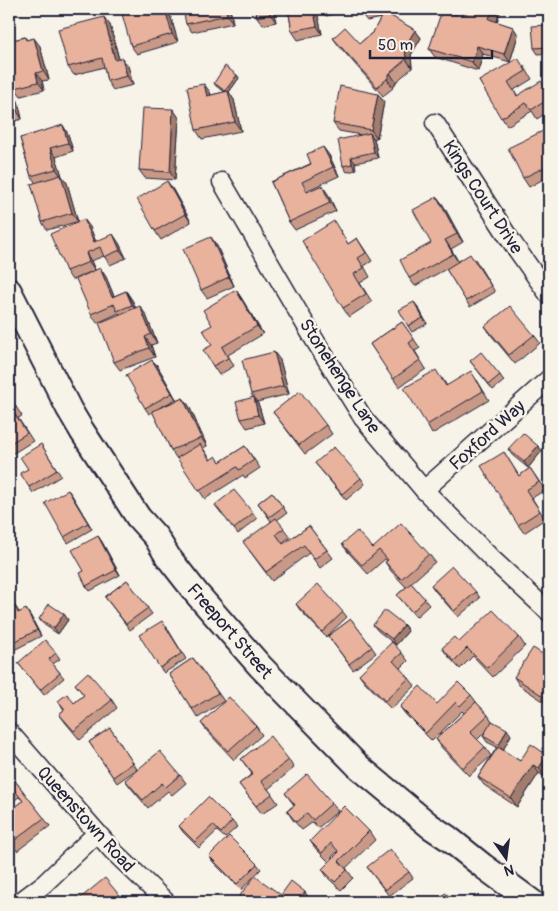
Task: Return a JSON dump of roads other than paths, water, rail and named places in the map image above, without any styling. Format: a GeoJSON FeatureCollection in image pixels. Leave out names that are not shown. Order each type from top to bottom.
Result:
{"type":"FeatureCollection","features":[{"type":"Feature","properties":{"kind":"main road","name":"Freeport Street"},"geometry":{"type":"LineString","coordinates":[[9,291],[82,431],[138,517],[156,537],[168,557],[197,594],[260,666],[359,767],[430,826],[532,902]]}},
{"type":"Feature","properties":{"kind":"street","name":"Kings Court Drive"},"geometry":{"type":"LineString","coordinates":[[435,123],[511,241],[549,295]]}},
{"type":"Feature","properties":{"kind":"street","name":"Stonehenge Lane"},"geometry":{"type":"LineString","coordinates":[[222,182],[314,339],[363,418],[424,490],[493,560],[549,612]]}},
{"type":"Feature","properties":{"kind":"street","name":"Foxford Way"},"geometry":{"type":"LineString","coordinates":[[424,490],[549,379]]}},
{"type":"Feature","properties":{"kind":"street","name":"Queenstown Road"},"geometry":{"type":"LineString","coordinates":[[9,732],[120,857],[166,902]]}},
{"type":"Feature","properties":{"kind":"street"},"geometry":{"type":"LineString","coordinates":[[20,902],[44,884],[97,832]]}}]}
